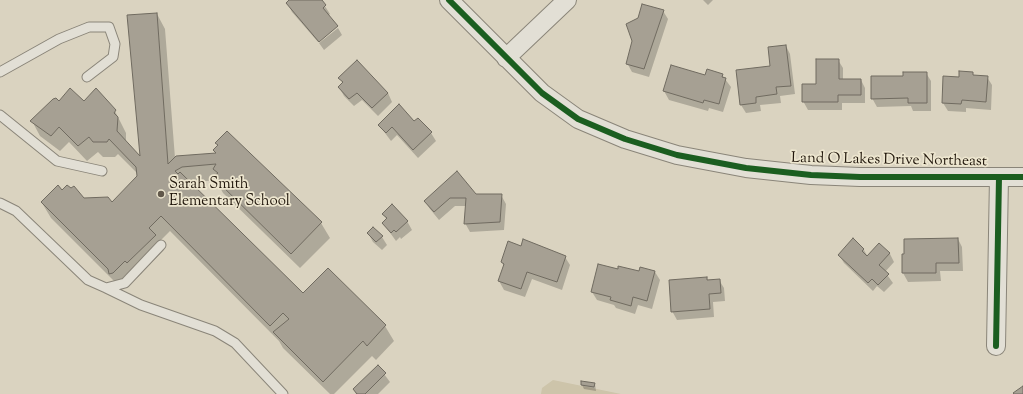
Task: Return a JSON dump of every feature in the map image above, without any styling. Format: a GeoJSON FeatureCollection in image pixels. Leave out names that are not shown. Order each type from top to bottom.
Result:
{"type":"FeatureCollection","features":[{"type":"Feature","properties":{"kind":"street","name":"Land O Lakes Drive Northeast"},"geometry":{"type":"LineString","coordinates":[[450,0],[542,93],[578,119],[624,140],[677,155],[746,168],[811,175],[1023,176]]}},
{"type":"Feature","properties":{"kind":"street"},"geometry":{"type":"LineString","coordinates":[[506,58],[567,0]]}},
{"type":"Feature","properties":{"kind":"street"},"geometry":{"type":"LineString","coordinates":[[996,346],[999,177]]}},
{"type":"Feature","properties":{"kind":"lane"},"geometry":{"type":"LineString","coordinates":[[0,72],[58,39],[89,27],[108,28],[115,44],[113,57],[88,77]]}},
{"type":"Feature","properties":{"kind":"lane"},"geometry":{"type":"LineString","coordinates":[[0,115],[57,161],[102,171]]}},
{"type":"Feature","properties":{"kind":"lane"},"geometry":{"type":"LineString","coordinates":[[0,203],[16,211],[88,280],[141,305],[215,331],[234,343],[283,394]]}},
{"type":"Feature","properties":{"kind":"lane"},"geometry":{"type":"LineString","coordinates":[[106,288],[125,283],[161,245]]}},
{"type":"Feature","properties":{"kind":"shaded area"},"geometry":{"type":"Polygon","coordinates":[[[553,380],[621,394],[541,394],[542,388],[553,380]]]}},
{"type":"Feature","properties":{"kind":"building"},"geometry":{"type":"Polygon","coordinates":[[[289,0],[322,0],[326,5],[323,8],[338,26],[319,42],[286,3],[289,0]]]}},
{"type":"Feature","properties":{"kind":"building"},"geometry":{"type":"Polygon","coordinates":[[[642,4],[664,10],[644,69],[626,64],[632,41],[626,24],[638,18],[642,4]]]}},
{"type":"Feature","properties":{"kind":"building","name":"Sarah Smith Elementary School"},"geometry":{"type":"Polygon","coordinates":[[[157,13],[168,164],[176,156],[216,153],[213,150],[218,145],[215,143],[227,131],[322,222],[291,254],[213,177],[218,173],[213,169],[216,164],[182,167],[175,171],[178,174],[180,172],[303,293],[328,268],[386,325],[367,346],[363,341],[323,382],[273,332],[289,319],[283,313],[270,326],[161,216],[149,228],[156,235],[127,263],[125,261],[113,273],[109,274],[108,269],[41,202],[58,185],[62,190],[67,185],[71,188],[74,186],[84,198],[108,197],[112,202],[137,176],[136,167],[109,139],[107,142],[93,142],[89,137],[78,146],[59,127],[51,136],[30,121],[53,99],[56,98],[59,101],[70,88],[84,101],[96,88],[116,110],[114,113],[118,117],[117,131],[140,156],[127,15],[157,13]]]}},
{"type":"Feature","properties":{"kind":"building"},"geometry":{"type":"Polygon","coordinates":[[[786,45],[791,86],[776,87],[777,94],[756,97],[756,103],[740,105],[736,70],[770,66],[768,47],[786,45]]]}},
{"type":"Feature","properties":{"kind":"building"},"geometry":{"type":"Polygon","coordinates":[[[816,59],[839,59],[839,79],[861,79],[861,95],[838,95],[838,102],[802,102],[802,84],[816,84],[816,59]]]}},
{"type":"Feature","properties":{"kind":"building"},"geometry":{"type":"Polygon","coordinates":[[[357,60],[388,93],[372,108],[357,93],[349,99],[338,87],[343,82],[338,78],[357,60]]]}},
{"type":"Feature","properties":{"kind":"building"},"geometry":{"type":"Polygon","coordinates":[[[671,65],[705,75],[707,69],[723,74],[722,77],[726,78],[719,104],[704,100],[703,103],[663,91],[671,65]]]}},
{"type":"Feature","properties":{"kind":"building"},"geometry":{"type":"Polygon","coordinates":[[[959,71],[973,72],[973,75],[988,76],[986,102],[962,100],[961,104],[942,103],[943,76],[959,77],[959,71]]]}},
{"type":"Feature","properties":{"kind":"building"},"geometry":{"type":"Polygon","coordinates":[[[903,72],[927,72],[927,103],[908,103],[908,98],[871,99],[871,76],[903,76],[903,72]]]}},
{"type":"Feature","properties":{"kind":"building"},"geometry":{"type":"Polygon","coordinates":[[[399,104],[414,121],[418,118],[432,132],[413,150],[392,127],[386,133],[378,125],[399,104]]]}},
{"type":"Feature","properties":{"kind":"building"},"geometry":{"type":"Polygon","coordinates":[[[457,171],[476,194],[502,194],[500,222],[464,224],[466,198],[450,198],[434,212],[424,201],[457,171]]]}},
{"type":"Feature","properties":{"kind":"building"},"geometry":{"type":"Polygon","coordinates":[[[392,204],[408,221],[396,232],[394,230],[391,233],[382,223],[387,218],[382,214],[392,204]]]}},
{"type":"Feature","properties":{"kind":"building"},"geometry":{"type":"Polygon","coordinates":[[[373,227],[383,236],[376,242],[367,233],[373,227]]]}},
{"type":"Feature","properties":{"kind":"building"},"geometry":{"type":"Polygon","coordinates":[[[853,238],[864,249],[862,251],[867,256],[879,243],[890,253],[879,265],[889,274],[878,285],[872,279],[868,283],[838,255],[853,238]]]}},
{"type":"Feature","properties":{"kind":"building"},"geometry":{"type":"Polygon","coordinates":[[[958,238],[959,263],[936,263],[936,273],[902,273],[904,239],[958,238]]]}},
{"type":"Feature","properties":{"kind":"building"},"geometry":{"type":"Polygon","coordinates":[[[523,239],[566,256],[557,282],[527,272],[521,289],[498,281],[504,264],[501,262],[508,241],[521,246],[523,239]]]}},
{"type":"Feature","properties":{"kind":"building"},"geometry":{"type":"Polygon","coordinates":[[[598,264],[618,269],[618,266],[639,271],[640,267],[655,271],[647,301],[633,297],[631,306],[610,300],[611,297],[591,292],[598,264]]]}},
{"type":"Feature","properties":{"kind":"building"},"geometry":{"type":"Polygon","coordinates":[[[707,277],[707,280],[720,279],[721,293],[709,294],[710,309],[671,312],[669,280],[707,277]]]}},
{"type":"Feature","properties":{"kind":"building"},"geometry":{"type":"Polygon","coordinates":[[[378,365],[386,373],[365,394],[357,394],[353,389],[378,365]]]}},
{"type":"Feature","properties":{"kind":"building"},"geometry":{"type":"Polygon","coordinates":[[[581,381],[595,383],[594,387],[581,385],[581,381]]]}},
{"type":"Feature","properties":{"kind":"building"},"geometry":{"type":"Polygon","coordinates":[[[1023,386],[1023,394],[1013,393],[1023,386]]]}},
{"type":"Feature","properties":{"kind":"cycle path"},"geometry":{"type":"LineString","coordinates":[[449,0],[542,93],[578,119],[625,139],[677,155],[746,168],[811,175],[860,177],[1023,177]]}},
{"type":"Feature","properties":{"kind":"cycle path"},"geometry":{"type":"LineString","coordinates":[[996,346],[999,177]]}},
{"type":"Feature","properties":{"kind":"place","name":"Sarah Smith Elementary School"},"geometry":{"type":"Point","coordinates":[161,194]}}]}
